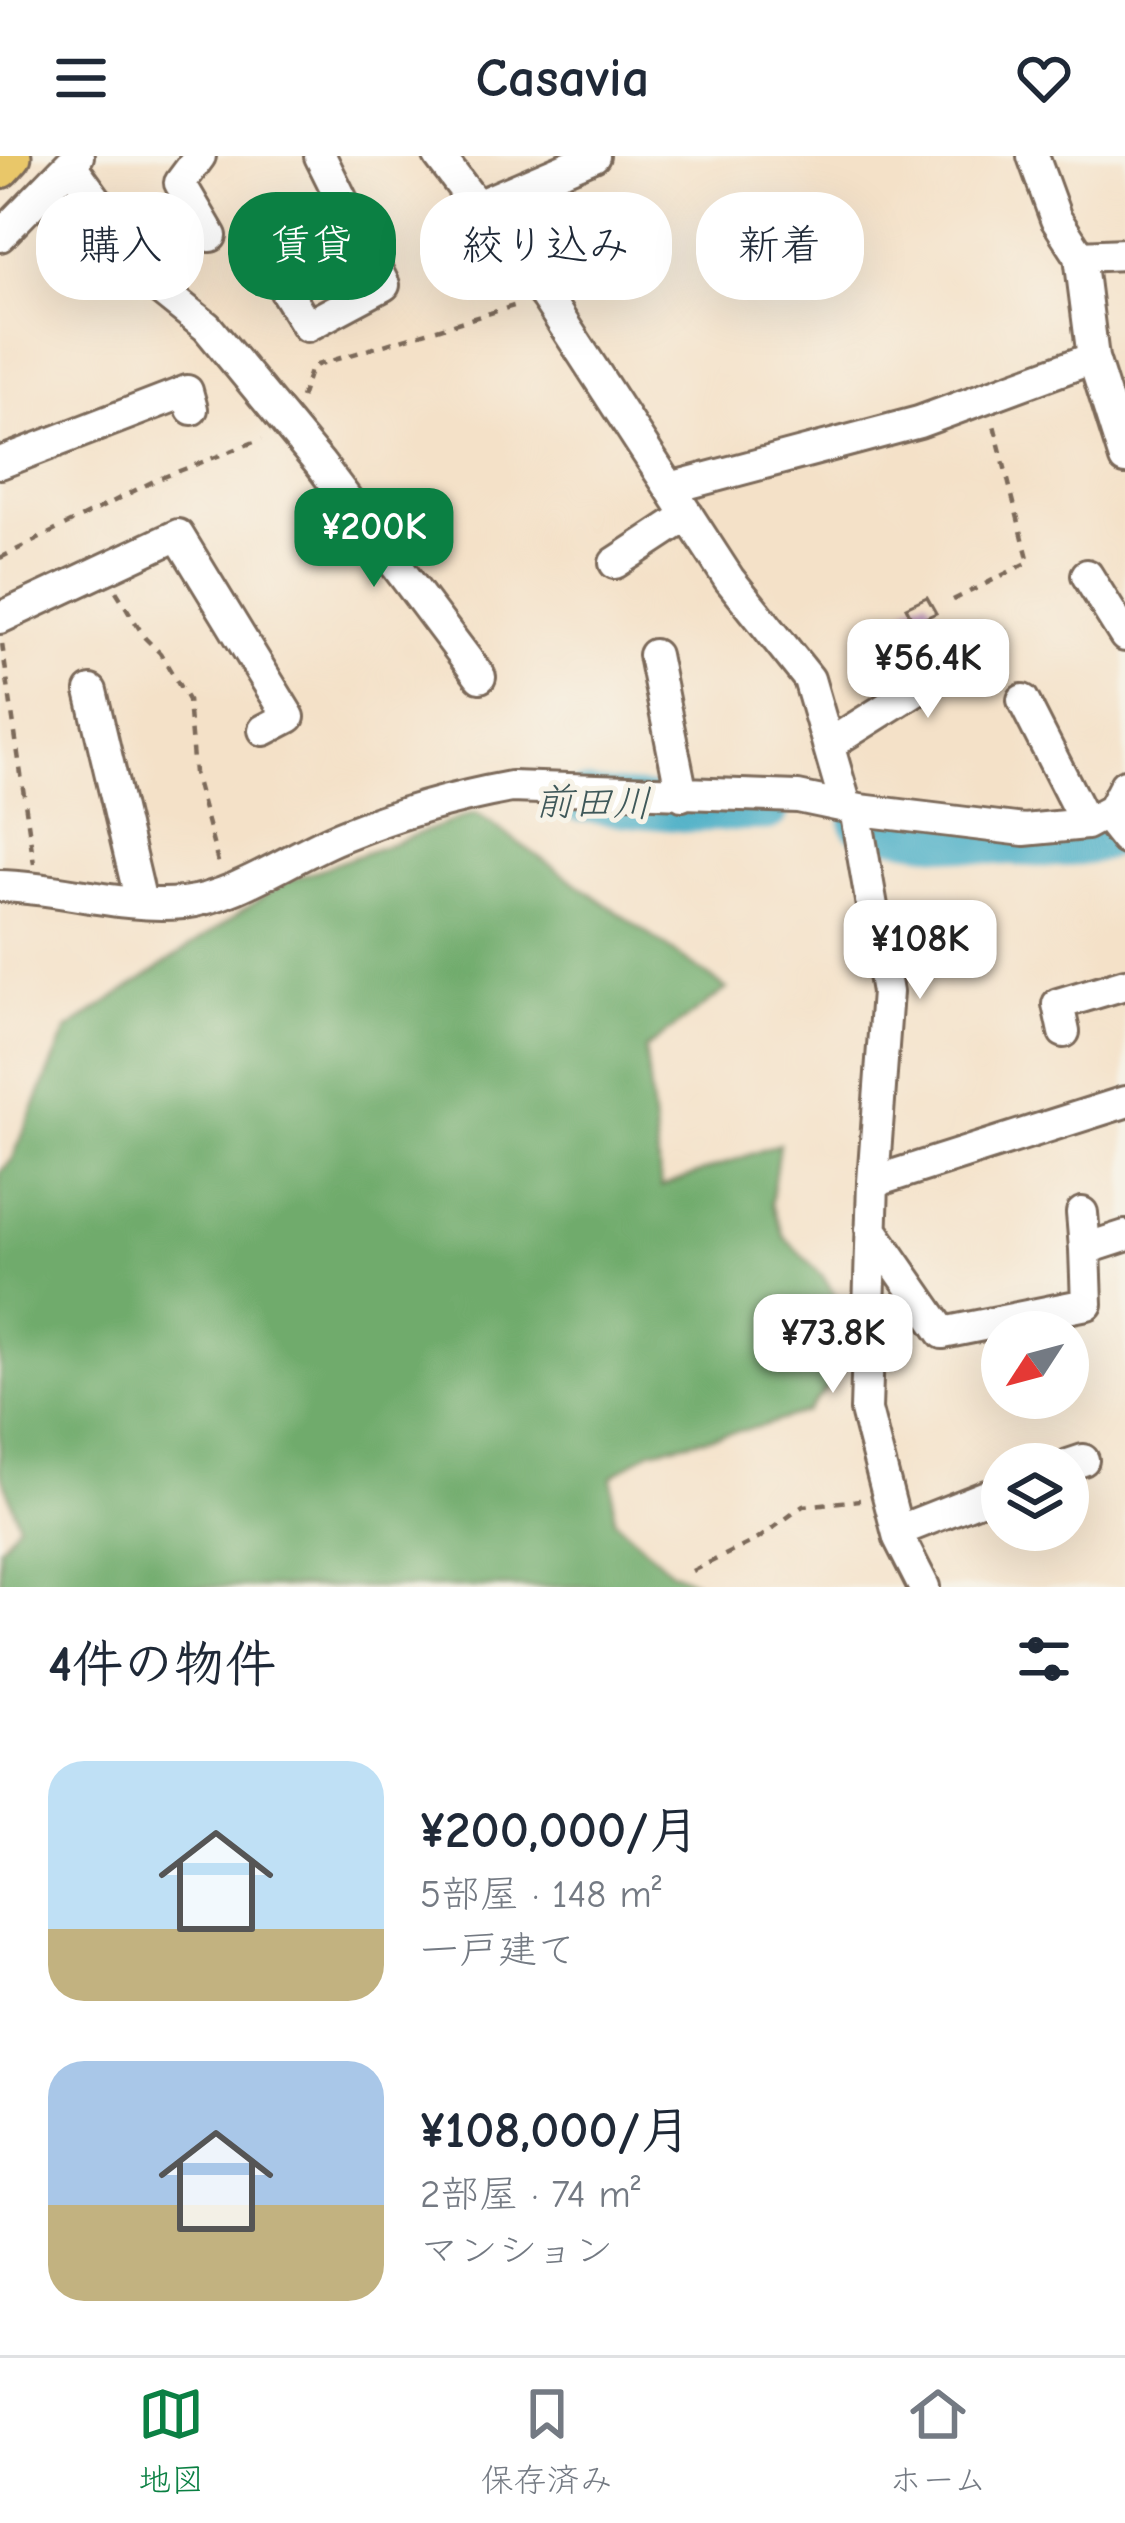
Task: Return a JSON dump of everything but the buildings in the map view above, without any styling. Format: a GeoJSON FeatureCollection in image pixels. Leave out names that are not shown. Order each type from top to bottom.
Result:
{"type":"FeatureCollection","features":[{"type":"Feature","properties":{"kind":"main road"},"geometry":{"type":"LineString","coordinates":[[0,169],[10,156]]}},
{"type":"Feature","properties":{"kind":"street"},"geometry":{"type":"LineString","coordinates":[[200,156],[180,183],[211,236]]}},
{"type":"Feature","properties":{"kind":"street"},"geometry":{"type":"LineString","coordinates":[[320,156],[338,192]]}},
{"type":"Feature","properties":{"kind":"street"},"geometry":{"type":"LineString","coordinates":[[439,156],[466,192]]}},
{"type":"Feature","properties":{"kind":"street"},"geometry":{"type":"LineString","coordinates":[[510,192],[594,156]]}},
{"type":"Feature","properties":{"kind":"street"},"geometry":{"type":"LineString","coordinates":[[1033,156],[1056,219],[1080,256],[1093,358],[1125,459]]}},
{"type":"Feature","properties":{"kind":"street"},"geometry":{"type":"LineString","coordinates":[[0,236],[74,160],[161,290],[207,327],[287,424],[480,677]]}},
{"type":"Feature","properties":{"kind":"street"},"geometry":{"type":"LineString","coordinates":[[1080,256],[1125,254]]}},
{"type":"Feature","properties":{"kind":"street"},"geometry":{"type":"LineString","coordinates":[[290,300],[307,326],[356,300]]}},
{"type":"Feature","properties":{"kind":"street"},"geometry":{"type":"LineString","coordinates":[[548,300],[729,580],[809,679],[853,815],[871,882],[887,992],[873,1182],[866,1410],[898,1531],[923,1587]]}},
{"type":"Feature","properties":{"kind":"street"},"geometry":{"type":"LineString","coordinates":[[670,488],[919,422],[1093,358]]}},
{"type":"Feature","properties":{"kind":"street"},"geometry":{"type":"LineString","coordinates":[[0,463],[187,391],[192,409]]}},
{"type":"Feature","properties":{"kind":"street"},"geometry":{"type":"LineString","coordinates":[[615,563],[688,515]]}},
{"type":"Feature","properties":{"kind":"street"},"geometry":{"type":"LineString","coordinates":[[0,618],[178,535],[289,718],[264,730]]}},
{"type":"Feature","properties":{"kind":"street"},"geometry":{"type":"LineString","coordinates":[[1087,575],[1125,637]]}},
{"type":"Feature","properties":{"kind":"street"},"geometry":{"type":"LineString","coordinates":[[828,745],[993,641]]}},
{"type":"Feature","properties":{"kind":"street"},"geometry":{"type":"LineString","coordinates":[[654,656],[682,795]]}},
{"type":"Feature","properties":{"kind":"street"},"geometry":{"type":"LineString","coordinates":[[91,691],[141,902]]}},
{"type":"Feature","properties":{"kind":"street"},"geometry":{"type":"LineString","coordinates":[[1023,700],[1110,827]]}},
{"type":"Feature","properties":{"kind":"street"},"geometry":{"type":"LineString","coordinates":[[1110,827],[1125,785]]}},
{"type":"Feature","properties":{"kind":"street"},"geometry":{"type":"LineString","coordinates":[[1,885],[183,903],[226,889],[343,836],[476,793],[548,786],[779,796],[853,815],[1024,830],[1110,827]]}},
{"type":"Feature","properties":{"kind":"street"},"geometry":{"type":"LineString","coordinates":[[1064,1032],[1058,1004],[1125,985]]}},
{"type":"Feature","properties":{"kind":"street"},"geometry":{"type":"LineString","coordinates":[[873,1182],[1125,1102]]}},
{"type":"Feature","properties":{"kind":"street"},"geometry":{"type":"LineString","coordinates":[[871,1228],[943,1333],[1088,1304],[1082,1213]]}},
{"type":"Feature","properties":{"kind":"street"},"geometry":{"type":"LineString","coordinates":[[1085,1249],[1125,1236]]}},
{"type":"Feature","properties":{"kind":"street"},"geometry":{"type":"LineString","coordinates":[[898,1531],[981,1498]]}},
{"type":"Feature","properties":{"kind":"path"},"geometry":{"type":"LineString","coordinates":[[0,558],[155,480],[244,447],[287,424],[317,364],[536,300]]}},
{"type":"Feature","properties":{"kind":"path"},"geometry":{"type":"LineString","coordinates":[[953,600],[1029,562],[988,398]]}},
{"type":"Feature","properties":{"kind":"path"},"geometry":{"type":"LineString","coordinates":[[103,571],[188,700],[194,773],[226,889]]}},
{"type":"Feature","properties":{"kind":"path"},"geometry":{"type":"LineString","coordinates":[[0,628],[37,888]]}},
{"type":"Feature","properties":{"kind":"path"},"geometry":{"type":"LineString","coordinates":[[692,1571],[758,1538],[803,1506],[889,1497]]}},
{"type":"Feature","properties":{"kind":"green space"},"geometry":{"type":"Polygon","coordinates":[[[476,813],[727,989],[645,1049],[661,1187],[779,1144],[771,1203],[784,1237],[822,1275],[846,1313],[849,1363],[806,1412],[651,1450],[612,1476],[614,1519],[671,1571],[706,1587],[0,1587],[0,1547],[18,1523],[0,1469],[0,1172],[12,1160],[67,1030],[285,882],[476,813]]]}},
{"type":"Feature","properties":{"kind":"waterway","name":"前田川"},"geometry":{"type":"LineString","coordinates":[[582,800],[690,810],[767,808]]}},
{"type":"Feature","properties":{"kind":"waterway","name":"前田川"},"geometry":{"type":"LineString","coordinates":[[862,822],[984,841],[1053,845],[1103,838],[1125,822]]}}]}
